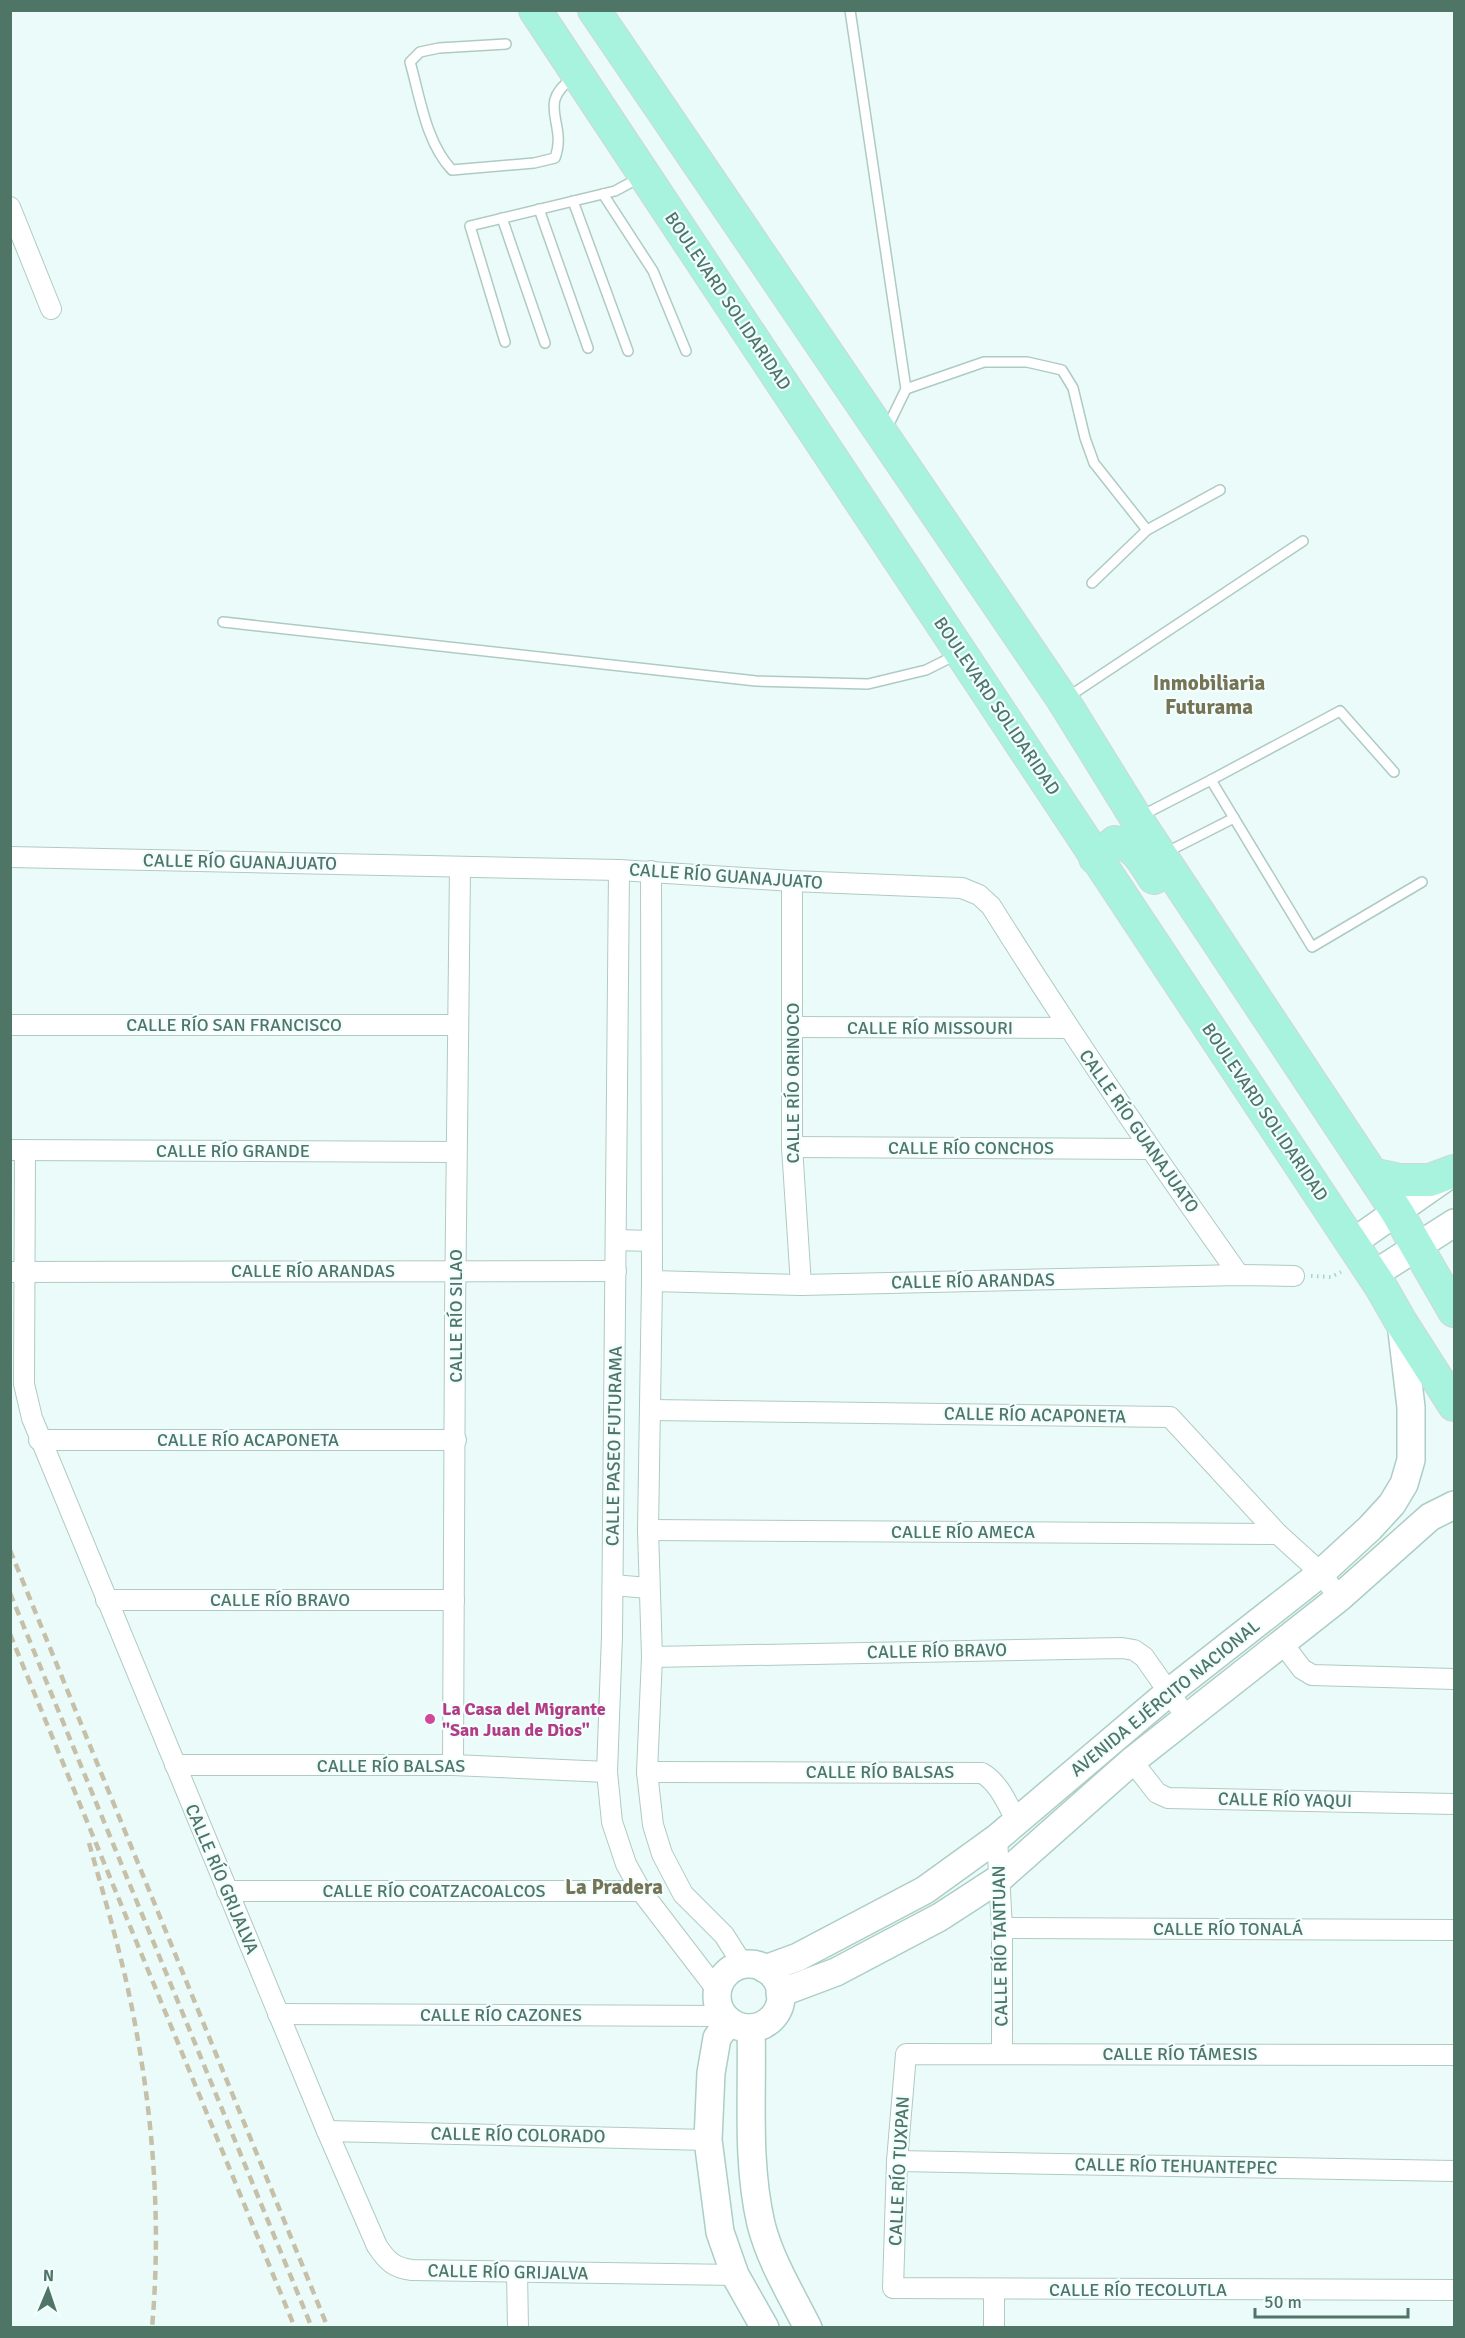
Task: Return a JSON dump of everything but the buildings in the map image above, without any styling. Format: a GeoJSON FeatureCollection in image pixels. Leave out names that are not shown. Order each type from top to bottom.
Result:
{"type":"FeatureCollection","features":[{"type":"Feature","properties":{"kind":"highway","name":"BOULEVARD SOLIDARIDAD"},"geometry":{"type":"LineString","coordinates":[[535,10],[1363,1260],[1455,1405]]}},
{"type":"Feature","properties":{"kind":"highway"},"geometry":{"type":"LineString","coordinates":[[594,10],[1063,700],[1136,818],[1397,1212],[1455,1311]]}},
{"type":"Feature","properties":{"kind":"highway"},"geometry":{"type":"LineString","coordinates":[[1095,858],[1115,842],[1126,844],[1136,851],[1190,932],[1225,979],[1267,1018]]}},
{"type":"Feature","properties":{"kind":"highway"},"geometry":{"type":"LineString","coordinates":[[1372,1174],[1400,1180],[1430,1180],[1455,1171]]}},
{"type":"Feature","properties":{"kind":"main road"},"geometry":{"type":"LineString","coordinates":[[1363,1260],[1397,1212],[1455,1171]]}},
{"type":"Feature","properties":{"kind":"main road"},"geometry":{"type":"LineString","coordinates":[[1363,1260],[1418,1247],[1455,1223]]}},
{"type":"Feature","properties":{"kind":"main road","name":"AVENIDA EJÉRCITO NACIONAL"},"geometry":{"type":"LineString","coordinates":[[754,1967],[798,1957],[925,1890],[997,1838],[1168,1693],[1321,1573],[1370,1528],[1392,1504],[1404,1484],[1411,1460],[1411,1407],[1401,1322]]}},
{"type":"Feature","properties":{"kind":"main road","name":"AVENIDA EJÉRCITO NACIONAL"},"geometry":{"type":"LineString","coordinates":[[780,1993],[836,1972],[940,1917],[999,1878],[1132,1761],[1283,1644],[1339,1598],[1430,1517],[1455,1505]]}},
{"type":"Feature","properties":{"kind":"main road"},"geometry":{"type":"LineString","coordinates":[[734,2022],[761,2026],[776,2013],[780,1993],[778,1984],[754,1967],[726,1974],[717,1990],[717,2003],[734,2022],[753,2067],[750,2135],[761,2224],[776,2265],[808,2328]]}},
{"type":"Feature","properties":{"kind":"main road"},"geometry":{"type":"LineString","coordinates":[[734,2022],[717,2038],[715,2046],[711,2073],[708,2140],[720,2232],[735,2275],[765,2328]]}},
{"type":"Feature","properties":{"kind":"street"},"geometry":{"type":"LineString","coordinates":[[10,207],[51,309]]}},
{"type":"Feature","properties":{"kind":"street","name":"CALLE RÍO GUANAJUATO"},"geometry":{"type":"LineString","coordinates":[[10,857],[651,871],[792,881],[962,888],[979,895],[991,906],[1068,1028],[1149,1149],[1239,1275]]}},
{"type":"Feature","properties":{"kind":"street","name":"CALLE RÍO SILAO"},"geometry":{"type":"LineString","coordinates":[[453,1766],[456,1440],[455,1152],[460,867]]}},
{"type":"Feature","properties":{"kind":"street","name":"CALLE PASEO FUTURAMA"},"geometry":{"type":"LineString","coordinates":[[619,870],[613,1585],[607,1772],[612,1822],[626,1864],[641,1891],[717,1990]]}},
{"type":"Feature","properties":{"kind":"street","name":"CALLE PASEO FUTURAMA"},"geometry":{"type":"LineString","coordinates":[[651,871],[652,1281],[648,1588],[652,1657],[646,1772],[653,1825],[662,1854],[683,1894],[754,1967]]}},
{"type":"Feature","properties":{"kind":"street","name":"CALLE RÍO ORINOCO"},"geometry":{"type":"LineString","coordinates":[[792,881],[792,1148],[801,1285]]}},
{"type":"Feature","properties":{"kind":"street","name":"CALLE RÍO SAN FRANCISCO"},"geometry":{"type":"LineString","coordinates":[[10,1025],[457,1025]]}},
{"type":"Feature","properties":{"kind":"street","name":"CALLE RÍO MISSOURI"},"geometry":{"type":"LineString","coordinates":[[793,1027],[1068,1028]]}},
{"type":"Feature","properties":{"kind":"street","name":"CALLE RÍO CONCHOS"},"geometry":{"type":"LineString","coordinates":[[792,1148],[1149,1149]]}},
{"type":"Feature","properties":{"kind":"street","name":"CALLE RÍO GRANDE"},"geometry":{"type":"LineString","coordinates":[[18,1150],[455,1152]]}},
{"type":"Feature","properties":{"kind":"street","name":"CALLE RÍO GRIJALVA"},"geometry":{"type":"LineString","coordinates":[[18,1150],[17,1272],[27,1404],[39,1440],[377,2246],[392,2265],[399,2269],[735,2275]]}},
{"type":"Feature","properties":{"kind":"street"},"geometry":{"type":"LineString","coordinates":[[616,1240],[651,1241]]}},
{"type":"Feature","properties":{"kind":"street","name":"CALLE RÍO ARANDAS"},"geometry":{"type":"LineString","coordinates":[[17,1272],[616,1271]]}},
{"type":"Feature","properties":{"kind":"street","name":"CALLE RÍO ARANDAS"},"geometry":{"type":"LineString","coordinates":[[652,1281],[801,1285],[1239,1275],[1294,1276]]}},
{"type":"Feature","properties":{"kind":"street"},"geometry":{"type":"LineString","coordinates":[[615,1340],[650,1341]]}},
{"type":"Feature","properties":{"kind":"street","name":"CALLE RÍO ACAPONETA"},"geometry":{"type":"LineString","coordinates":[[651,1410],[1170,1417],[1278,1534],[1321,1573],[1339,1598]]}},
{"type":"Feature","properties":{"kind":"street","name":"CALLE RÍO ACAPONETA"},"geometry":{"type":"LineString","coordinates":[[39,1440],[456,1440]]}},
{"type":"Feature","properties":{"kind":"street","name":"CALLE RÍO AMECA"},"geometry":{"type":"LineString","coordinates":[[648,1530],[1278,1534]]}},
{"type":"Feature","properties":{"kind":"street"},"geometry":{"type":"LineString","coordinates":[[613,1585],[648,1588]]}},
{"type":"Feature","properties":{"kind":"street","name":"CALLE RÍO BRAVO"},"geometry":{"type":"LineString","coordinates":[[106,1600],[454,1600]]}},
{"type":"Feature","properties":{"kind":"street"},"geometry":{"type":"LineString","coordinates":[[1283,1644],[1302,1669],[1312,1675],[1455,1679]]}},
{"type":"Feature","properties":{"kind":"street","name":"CALLE RÍO BRAVO"},"geometry":{"type":"LineString","coordinates":[[652,1657],[1122,1648],[1134,1650],[1144,1657],[1186,1718]]}},
{"type":"Feature","properties":{"kind":"street","name":"CALLE RÍO YAQUI"},"geometry":{"type":"LineString","coordinates":[[1132,1761],[1157,1793],[1168,1798],[1455,1804]]}},
{"type":"Feature","properties":{"kind":"street","name":"CALLE RÍO BALSAS"},"geometry":{"type":"LineString","coordinates":[[175,1765],[453,1766],[607,1772]]}},
{"type":"Feature","properties":{"kind":"street","name":"CALLE RÍO BALSAS"},"geometry":{"type":"LineString","coordinates":[[646,1772],[982,1773],[990,1778],[998,1788],[1016,1820]]}},
{"type":"Feature","properties":{"kind":"street","name":"CALLE RÍO TANTUAN"},"geometry":{"type":"LineString","coordinates":[[997,1838],[1002,1928],[1002,2053]]}},
{"type":"Feature","properties":{"kind":"street","name":"CALLE RÍO COATZACOALCOS"},"geometry":{"type":"LineString","coordinates":[[227,1891],[641,1891]]}},
{"type":"Feature","properties":{"kind":"street","name":"CALLE RÍO TONALÁ"},"geometry":{"type":"LineString","coordinates":[[1002,1928],[1455,1930]]}},
{"type":"Feature","properties":{"kind":"street","name":"CALLE RÍO CAZONES"},"geometry":{"type":"LineString","coordinates":[[278,2014],[734,2022]]}},
{"type":"Feature","properties":{"kind":"street","name":"CALLE RÍO TÁMESIS"},"geometry":{"type":"LineString","coordinates":[[906,2054],[1455,2055]]}},
{"type":"Feature","properties":{"kind":"street","name":"CALLE RÍO TUXPAN"},"geometry":{"type":"LineString","coordinates":[[893,2288],[897,2161],[906,2054]]}},
{"type":"Feature","properties":{"kind":"street","name":"CALLE RÍO COLORADO"},"geometry":{"type":"LineString","coordinates":[[327,2131],[708,2140]]}},
{"type":"Feature","properties":{"kind":"street","name":"CALLE RÍO TEHUANTEPEC"},"geometry":{"type":"LineString","coordinates":[[897,2161],[1455,2171]]}},
{"type":"Feature","properties":{"kind":"street"},"geometry":{"type":"LineString","coordinates":[[517,2272],[518,2328]]}},
{"type":"Feature","properties":{"kind":"street","name":"CALLE RÍO TECOLUTLA"},"geometry":{"type":"LineString","coordinates":[[893,2288],[1455,2290]]}},
{"type":"Feature","properties":{"kind":"street"},"geometry":{"type":"LineString","coordinates":[[994,2289],[994,2328]]}},
{"type":"Feature","properties":{"kind":"lane"},"geometry":{"type":"LineString","coordinates":[[850,10],[906,388],[884,436]]}},
{"type":"Feature","properties":{"kind":"lane"},"geometry":{"type":"LineString","coordinates":[[506,44],[439,48],[420,52],[410,62],[428,126],[441,158],[452,170],[534,163],[555,158],[560,145],[554,106],[555,95],[561,87],[578,75]]}},
{"type":"Feature","properties":{"kind":"lane"},"geometry":{"type":"LineString","coordinates":[[505,342],[470,226],[615,191],[644,175]]}},
{"type":"Feature","properties":{"kind":"lane"},"geometry":{"type":"LineString","coordinates":[[603,194],[653,271],[686,351]]}},
{"type":"Feature","properties":{"kind":"lane"},"geometry":{"type":"LineString","coordinates":[[573,201],[628,351]]}},
{"type":"Feature","properties":{"kind":"lane"},"geometry":{"type":"LineString","coordinates":[[539,209],[588,348]]}},
{"type":"Feature","properties":{"kind":"lane"},"geometry":{"type":"LineString","coordinates":[[502,218],[545,343]]}},
{"type":"Feature","properties":{"kind":"lane"},"geometry":{"type":"LineString","coordinates":[[906,388],[984,362],[1027,362],[1062,370],[1073,388],[1084,438],[1094,464],[1147,530]]}},
{"type":"Feature","properties":{"kind":"lane"},"geometry":{"type":"LineString","coordinates":[[1092,583],[1147,530],[1220,490]]}},
{"type":"Feature","properties":{"kind":"lane"},"geometry":{"type":"LineString","coordinates":[[1063,700],[1303,541]]}},
{"type":"Feature","properties":{"kind":"lane"},"geometry":{"type":"LineString","coordinates":[[224,622],[756,681],[868,684],[926,670],[961,653]]}},
{"type":"Feature","properties":{"kind":"lane"},"geometry":{"type":"LineString","coordinates":[[1136,818],[1340,711],[1394,772]]}},
{"type":"Feature","properties":{"kind":"lane"},"geometry":{"type":"LineString","coordinates":[[1211,780],[1312,947],[1422,882]]}},
{"type":"Feature","properties":{"kind":"lane"},"geometry":{"type":"LineString","coordinates":[[1161,855],[1234,818]]}},
{"type":"Feature","properties":{"kind":"path"},"geometry":{"type":"LineString","coordinates":[[1294,1276],[1331,1277],[1363,1260]]}},
{"type":"Feature","properties":{"kind":"railway"},"geometry":{"type":"LineString","coordinates":[[10,1550],[328,2328]]}},
{"type":"Feature","properties":{"kind":"railway"},"geometry":{"type":"LineString","coordinates":[[10,1593],[312,2328]]}},
{"type":"Feature","properties":{"kind":"railway"},"geometry":{"type":"LineString","coordinates":[[10,1634],[295,2328]]}},
{"type":"Feature","properties":{"kind":"railway"},"geometry":{"type":"LineString","coordinates":[[89,1843],[126,1978],[147,2099],[156,2213],[152,2328]]}},
{"type":"Feature","properties":{"kind":"place","name":"La Casa del Migrante \"San Juan de Dios\""},"geometry":{"type":"Point","coordinates":[430,1719]}},
{"type":"Feature","properties":{"kind":"district","name":"Inmobiliaria Futurama"},"geometry":{"type":"Point","coordinates":[1209,695]}},
{"type":"Feature","properties":{"kind":"district","name":"La Pradera"},"geometry":{"type":"Point","coordinates":[614,1887]}}]}
